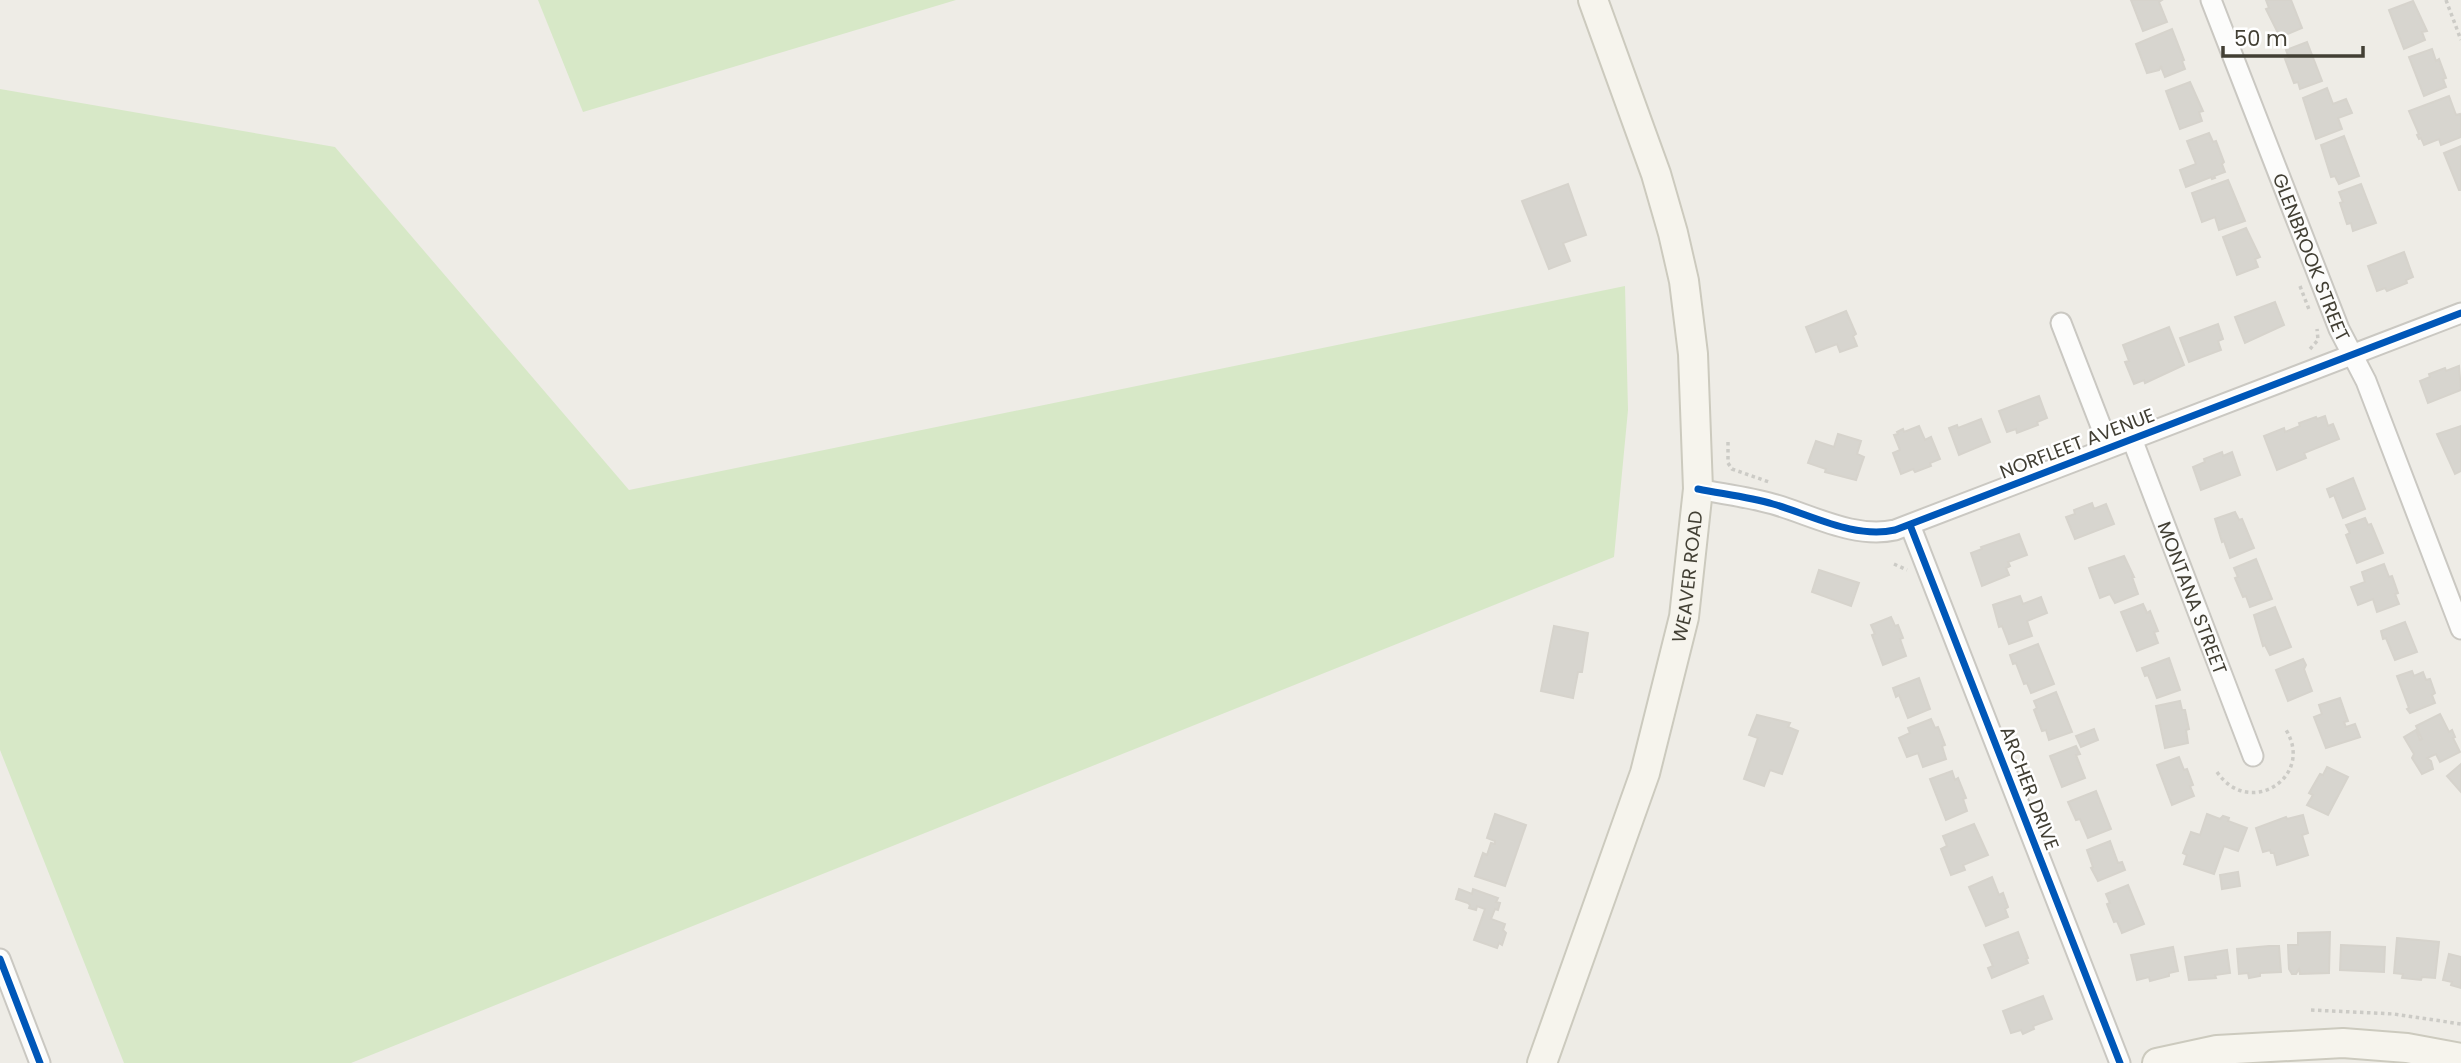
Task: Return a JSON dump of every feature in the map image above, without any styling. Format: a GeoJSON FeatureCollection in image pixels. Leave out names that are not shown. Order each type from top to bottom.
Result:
{"type":"FeatureCollection","features":[{"type":"Feature","properties":{"kind":"main road","name":"WEAVER ROAD"},"geometry":{"type":"LineString","coordinates":[[1542,1063],[1645,774],[1684,617],[1698,489],[1693,354],[1684,281],[1656,174],[1593,0]]}},
{"type":"Feature","properties":{"kind":"main road"},"geometry":{"type":"LineString","coordinates":[[2157,1063],[2217,1050],[2343,1043],[2407,1048],[2461,1058]]}},
{"type":"Feature","properties":{"kind":"street","name":"GLENBROOK STREET"},"geometry":{"type":"LineString","coordinates":[[2211,0],[2339,329],[2366,381],[2461,629]]}},
{"type":"Feature","properties":{"kind":"street","name":"NORFLEET AVENUE"},"geometry":{"type":"LineString","coordinates":[[1698,489],[1772,504],[1861,532],[1878,534],[1910,525],[2461,313]]}},
{"type":"Feature","properties":{"kind":"street"},"geometry":{"type":"LineString","coordinates":[[2061,323],[2109,447]]}},
{"type":"Feature","properties":{"kind":"street","name":"MONTANA STREET"},"geometry":{"type":"LineString","coordinates":[[2132,439],[2253,756]]}},
{"type":"Feature","properties":{"kind":"street","name":"ARCHER DRIVE"},"geometry":{"type":"LineString","coordinates":[[1910,525],[2120,1063]]}},
{"type":"Feature","properties":{"kind":"street"},"geometry":{"type":"LineString","coordinates":[[0,959],[40,1063]]}},
{"type":"Feature","properties":{"kind":"path"},"geometry":{"type":"LineString","coordinates":[[2446,0],[2461,40]]}},
{"type":"Feature","properties":{"kind":"path"},"geometry":{"type":"LineString","coordinates":[[2300,285],[2319,337],[2314,346],[2306,351]]}},
{"type":"Feature","properties":{"kind":"path"},"geometry":{"type":"LineString","coordinates":[[1728,442],[1728,463],[1732,469],[1779,485]]}},
{"type":"Feature","properties":{"kind":"path"},"geometry":{"type":"LineString","coordinates":[[2217,772],[2229,785],[2248,793],[2272,788],[2284,779],[2292,764],[2292,743],[2287,730]]}},
{"type":"Feature","properties":{"kind":"path"},"geometry":{"type":"LineString","coordinates":[[2311,1010],[2394,1014],[2461,1024]]}},
{"type":"Feature","properties":{"kind":"green space"},"geometry":{"type":"Polygon","coordinates":[[[538,0],[956,0],[583,112],[538,0]]]}},
{"type":"Feature","properties":{"kind":"green space"},"geometry":{"type":"Polygon","coordinates":[[[0,89],[335,147],[629,490],[1625,286],[1628,410],[1614,557],[351,1063],[124,1063],[0,750],[0,89]]]}},
{"type":"Feature","properties":{"kind":"building"},"geometry":{"type":"Polygon","coordinates":[[[2131,0],[2162,0],[2159,2],[2167,22],[2143,31],[2131,0]]]}},
{"type":"Feature","properties":{"kind":"building"},"geometry":{"type":"Polygon","coordinates":[[[2266,0],[2291,0],[2302,28],[2280,37],[2266,9],[2269,8],[2266,0]]]}},
{"type":"Feature","properties":{"kind":"building"},"geometry":{"type":"Polygon","coordinates":[[[2413,1],[2427,31],[2422,32],[2425,40],[2404,49],[2389,10],[2413,1]]]}},
{"type":"Feature","properties":{"kind":"building"},"geometry":{"type":"Polygon","coordinates":[[[2172,29],[2185,69],[2165,77],[2161,67],[2147,73],[2136,44],[2172,29]]]}},
{"type":"Feature","properties":{"kind":"building"},"geometry":{"type":"Polygon","coordinates":[[[2307,42],[2322,81],[2300,89],[2298,82],[2294,83],[2285,59],[2289,58],[2286,50],[2307,42]]]}},
{"type":"Feature","properties":{"kind":"building"},"geometry":{"type":"Polygon","coordinates":[[[2432,49],[2446,78],[2443,79],[2446,87],[2424,96],[2409,57],[2432,49]]]}},
{"type":"Feature","properties":{"kind":"building"},"geometry":{"type":"Polygon","coordinates":[[[2190,82],[2203,111],[2199,112],[2202,121],[2180,129],[2166,91],[2190,82]]]}},
{"type":"Feature","properties":{"kind":"building"},"geometry":{"type":"Polygon","coordinates":[[[2327,88],[2333,104],[2346,99],[2352,113],[2338,118],[2342,129],[2316,139],[2303,98],[2327,88]]]}},
{"type":"Feature","properties":{"kind":"building"},"geometry":{"type":"Polygon","coordinates":[[[2449,96],[2456,115],[2460,114],[2461,117],[2461,137],[2441,145],[2439,139],[2424,145],[2417,135],[2419,134],[2409,111],[2449,96]]]}},
{"type":"Feature","properties":{"kind":"building"},"geometry":{"type":"Polygon","coordinates":[[[2209,133],[2213,142],[2216,141],[2225,172],[2186,187],[2180,170],[2196,164],[2187,141],[2209,133]]]}},
{"type":"Feature","properties":{"kind":"building"},"geometry":{"type":"Polygon","coordinates":[[[2344,136],[2359,176],[2339,184],[2335,176],[2331,177],[2321,145],[2344,136]]]}},
{"type":"Feature","properties":{"kind":"building"},"geometry":{"type":"Polygon","coordinates":[[[2461,146],[2461,190],[2459,190],[2444,153],[2461,146]]]}},
{"type":"Feature","properties":{"kind":"building"},"geometry":{"type":"Polygon","coordinates":[[[2228,180],[2245,221],[2219,230],[2215,217],[2202,222],[2192,193],[2228,180]]]}},
{"type":"Feature","properties":{"kind":"building"},"geometry":{"type":"Polygon","coordinates":[[[1568,184],[1586,235],[1563,243],[1570,261],[1549,269],[1522,201],[1568,184]]]}},
{"type":"Feature","properties":{"kind":"building"},"geometry":{"type":"Polygon","coordinates":[[[2361,184],[2376,223],[2353,231],[2351,223],[2347,224],[2339,192],[2361,184]]]}},
{"type":"Feature","properties":{"kind":"building"},"geometry":{"type":"Polygon","coordinates":[[[2246,228],[2260,257],[2255,259],[2258,267],[2237,275],[2223,237],[2246,228]]]}},
{"type":"Feature","properties":{"kind":"building"},"geometry":{"type":"Polygon","coordinates":[[[2404,252],[2413,277],[2406,280],[2407,283],[2387,291],[2385,288],[2377,291],[2368,266],[2404,252]]]}},
{"type":"Feature","properties":{"kind":"building"},"geometry":{"type":"Polygon","coordinates":[[[2275,302],[2284,325],[2245,343],[2235,317],[2275,302]]]}},
{"type":"Feature","properties":{"kind":"building"},"geometry":{"type":"Polygon","coordinates":[[[1846,311],[1856,334],[1853,336],[1857,346],[1840,352],[1837,344],[1816,352],[1806,327],[1846,311]]]}},
{"type":"Feature","properties":{"kind":"building"},"geometry":{"type":"Polygon","coordinates":[[[2218,324],[2223,339],[2218,341],[2221,350],[2189,362],[2180,338],[2218,324]]]}},
{"type":"Feature","properties":{"kind":"building"},"geometry":{"type":"Polygon","coordinates":[[[2169,327],[2184,365],[2145,383],[2144,380],[2134,384],[2125,362],[2129,361],[2123,345],[2169,327]]]}},
{"type":"Feature","properties":{"kind":"building"},"geometry":{"type":"Polygon","coordinates":[[[2459,366],[2461,390],[2428,403],[2420,381],[2430,377],[2429,374],[2459,366]]]}},
{"type":"Feature","properties":{"kind":"building"},"geometry":{"type":"Polygon","coordinates":[[[2039,396],[2047,418],[2037,422],[2038,425],[2017,433],[2016,429],[2007,432],[1999,411],[2039,396]]]}},
{"type":"Feature","properties":{"kind":"building"},"geometry":{"type":"Polygon","coordinates":[[[2325,416],[2328,426],[2333,424],[2339,439],[2304,453],[2306,458],[2277,470],[2264,436],[2284,428],[2285,432],[2300,426],[2299,423],[2325,416]]]}},
{"type":"Feature","properties":{"kind":"building"},"geometry":{"type":"Polygon","coordinates":[[[1981,419],[1990,442],[1959,455],[1949,428],[1957,425],[1958,428],[1981,419]]]}},
{"type":"Feature","properties":{"kind":"building"},"geometry":{"type":"Polygon","coordinates":[[[1919,426],[1925,440],[1931,437],[1940,459],[1930,463],[1931,466],[1901,474],[1893,453],[1900,450],[1894,435],[1903,429],[1904,432],[1919,426]]]}},
{"type":"Feature","properties":{"kind":"building"},"geometry":{"type":"Polygon","coordinates":[[[2461,426],[2461,471],[2455,474],[2437,434],[2461,426]]]}},
{"type":"Feature","properties":{"kind":"building"},"geometry":{"type":"Polygon","coordinates":[[[1838,434],[1861,441],[1857,454],[1864,457],[1856,480],[1825,472],[1826,469],[1808,463],[1816,441],[1834,447],[1838,434]]]}},
{"type":"Feature","properties":{"kind":"building"},"geometry":{"type":"Polygon","coordinates":[[[2222,452],[2223,456],[2232,452],[2240,475],[2201,490],[2193,467],[2222,452]]]}},
{"type":"Feature","properties":{"kind":"building"},"geometry":{"type":"Polygon","coordinates":[[[2353,478],[2365,509],[2343,518],[2334,495],[2330,497],[2327,489],[2353,478]]]}},
{"type":"Feature","properties":{"kind":"building"},"geometry":{"type":"Polygon","coordinates":[[[2092,503],[2094,509],[2106,504],[2114,524],[2075,539],[2066,517],[2075,514],[2074,510],[2092,503]]]}},
{"type":"Feature","properties":{"kind":"building"},"geometry":{"type":"Polygon","coordinates":[[[2235,512],[2239,520],[2242,519],[2254,548],[2230,558],[2215,519],[2235,512]]]}},
{"type":"Feature","properties":{"kind":"building"},"geometry":{"type":"Polygon","coordinates":[[[2365,518],[2368,525],[2371,524],[2383,553],[2357,563],[2346,535],[2350,533],[2346,525],[2365,518]]]}},
{"type":"Feature","properties":{"kind":"building"},"geometry":{"type":"Polygon","coordinates":[[[2019,534],[2027,555],[2008,562],[2010,566],[2006,568],[2009,575],[1982,586],[1971,553],[2019,534]]]}},
{"type":"Feature","properties":{"kind":"building"},"geometry":{"type":"Polygon","coordinates":[[[2124,556],[2134,577],[2138,594],[2115,603],[2110,594],[2100,598],[2089,568],[2124,556]]]}},
{"type":"Feature","properties":{"kind":"building"},"geometry":{"type":"Polygon","coordinates":[[[2256,559],[2272,599],[2250,607],[2235,578],[2238,577],[2234,568],[2256,559]]]}},
{"type":"Feature","properties":{"kind":"building"},"geometry":{"type":"Polygon","coordinates":[[[2384,564],[2389,577],[2392,576],[2399,604],[2377,612],[2373,599],[2358,605],[2351,587],[2365,582],[2362,572],[2384,564]]]}},
{"type":"Feature","properties":{"kind":"building"},"geometry":{"type":"Polygon","coordinates":[[[1819,570],[1859,583],[1851,606],[1812,592],[1819,570]]]}},
{"type":"Feature","properties":{"kind":"building"},"geometry":{"type":"Polygon","coordinates":[[[2020,596],[2023,604],[2041,597],[2047,613],[2027,621],[2032,636],[2009,644],[2002,626],[1999,627],[1993,605],[2020,596]]]}},
{"type":"Feature","properties":{"kind":"building"},"geometry":{"type":"Polygon","coordinates":[[[2143,604],[2147,613],[2150,611],[2158,631],[2154,632],[2158,643],[2137,651],[2121,612],[2143,604]]]}},
{"type":"Feature","properties":{"kind":"building"},"geometry":{"type":"Polygon","coordinates":[[[2275,607],[2291,647],[2270,655],[2265,645],[2263,646],[2254,615],[2275,607]]]}},
{"type":"Feature","properties":{"kind":"building"},"geometry":{"type":"Polygon","coordinates":[[[1891,617],[1895,626],[1898,625],[1903,638],[1900,639],[1906,656],[1883,665],[1871,625],[1891,617]]]}},
{"type":"Feature","properties":{"kind":"building"},"geometry":{"type":"Polygon","coordinates":[[[2405,622],[2417,652],[2395,660],[2381,631],[2405,622]]]}},
{"type":"Feature","properties":{"kind":"building"},"geometry":{"type":"Polygon","coordinates":[[[1554,626],[1588,633],[1582,672],[1578,672],[1573,698],[1541,691],[1554,626]]]}},
{"type":"Feature","properties":{"kind":"building"},"geometry":{"type":"Polygon","coordinates":[[[2038,644],[2054,684],[2031,693],[2010,655],[2038,644]]]}},
{"type":"Feature","properties":{"kind":"building"},"geometry":{"type":"Polygon","coordinates":[[[2169,658],[2180,690],[2157,698],[2148,675],[2145,676],[2142,668],[2169,658]]]}},
{"type":"Feature","properties":{"kind":"building"},"geometry":{"type":"Polygon","coordinates":[[[2303,659],[2312,691],[2288,701],[2276,670],[2303,659]]]}},
{"type":"Feature","properties":{"kind":"building"},"geometry":{"type":"Polygon","coordinates":[[[2412,671],[2414,676],[2423,672],[2426,680],[2430,679],[2435,703],[2410,713],[2397,676],[2412,671]]]}},
{"type":"Feature","properties":{"kind":"building"},"geometry":{"type":"Polygon","coordinates":[[[1919,678],[1930,709],[1908,718],[1899,695],[1896,697],[1893,688],[1919,678]]]}},
{"type":"Feature","properties":{"kind":"building"},"geometry":{"type":"Polygon","coordinates":[[[2056,692],[2072,732],[2049,740],[2046,730],[2042,731],[2034,710],[2037,708],[2034,701],[2056,692]]]}},
{"type":"Feature","properties":{"kind":"building"},"geometry":{"type":"Polygon","coordinates":[[[2340,698],[2348,721],[2344,722],[2346,727],[2355,724],[2360,737],[2326,748],[2314,717],[2322,714],[2319,705],[2340,698]]]}},
{"type":"Feature","properties":{"kind":"building"},"geometry":{"type":"Polygon","coordinates":[[[2180,701],[2189,729],[2186,730],[2188,743],[2165,748],[2156,706],[2180,701]]]}},
{"type":"Feature","properties":{"kind":"building"},"geometry":{"type":"Polygon","coordinates":[[[2440,714],[2449,732],[2452,730],[2460,752],[2440,762],[2436,754],[2427,758],[2433,769],[2422,774],[2404,737],[2416,730],[2420,740],[2422,739],[2416,726],[2440,714]]]}},
{"type":"Feature","properties":{"kind":"building"},"geometry":{"type":"Polygon","coordinates":[[[1757,715],[1790,723],[1788,727],[1798,731],[1782,774],[1770,770],[1764,786],[1744,779],[1758,738],[1749,735],[1757,715]]]}},
{"type":"Feature","properties":{"kind":"building"},"geometry":{"type":"Polygon","coordinates":[[[1931,719],[1935,728],[1938,727],[1945,745],[1942,746],[1946,759],[1923,767],[1918,753],[1907,757],[1899,738],[1910,733],[1908,728],[1931,719]]]}},
{"type":"Feature","properties":{"kind":"building"},"geometry":{"type":"Polygon","coordinates":[[[2094,729],[2098,740],[2081,747],[2076,736],[2094,729]]]}},
{"type":"Feature","properties":{"kind":"building"},"geometry":{"type":"Polygon","coordinates":[[[2076,746],[2080,754],[2076,755],[2085,778],[2062,787],[2050,756],[2076,746]]]}},
{"type":"Feature","properties":{"kind":"building"},"geometry":{"type":"Polygon","coordinates":[[[2179,757],[2184,770],[2187,769],[2194,796],[2172,805],[2157,765],[2179,757]]]}},
{"type":"Feature","properties":{"kind":"building"},"geometry":{"type":"Polygon","coordinates":[[[2461,764],[2461,792],[2447,776],[2461,764]]]}},
{"type":"Feature","properties":{"kind":"building"},"geometry":{"type":"Polygon","coordinates":[[[2327,767],[2348,777],[2328,815],[2307,805],[2313,795],[2309,793],[2327,767]]]}},
{"type":"Feature","properties":{"kind":"building"},"geometry":{"type":"Polygon","coordinates":[[[1952,771],[1955,780],[1958,778],[1966,798],[1963,799],[1967,811],[1946,820],[1930,779],[1952,771]]]}},
{"type":"Feature","properties":{"kind":"building"},"geometry":{"type":"Polygon","coordinates":[[[2096,791],[2111,829],[2088,838],[2080,819],[2076,820],[2068,802],[2096,791]]]}},
{"type":"Feature","properties":{"kind":"building"},"geometry":{"type":"Polygon","coordinates":[[[1495,814],[1526,825],[1505,886],[1475,876],[1483,853],[1487,855],[1491,843],[1495,844],[1495,841],[1487,838],[1495,814]]]}},
{"type":"Feature","properties":{"kind":"building"},"geometry":{"type":"Polygon","coordinates":[[[2207,814],[2220,819],[2223,816],[2229,818],[2228,821],[2247,828],[2238,851],[2224,846],[2214,874],[2184,864],[2187,855],[2183,853],[2191,832],[2200,835],[2207,814]]]}},
{"type":"Feature","properties":{"kind":"building"},"geometry":{"type":"Polygon","coordinates":[[[2303,815],[2308,833],[2302,835],[2308,855],[2277,865],[2274,853],[2270,850],[2263,852],[2256,828],[2286,817],[2287,819],[2303,815]]]}},
{"type":"Feature","properties":{"kind":"building"},"geometry":{"type":"Polygon","coordinates":[[[1974,824],[1988,855],[1963,865],[1965,870],[1951,875],[1941,849],[1947,846],[1943,836],[1974,824]]]}},
{"type":"Feature","properties":{"kind":"building"},"geometry":{"type":"Polygon","coordinates":[[[2110,841],[2118,863],[2122,862],[2125,870],[2098,881],[2091,868],[2093,867],[2087,850],[2110,841]]]}},
{"type":"Feature","properties":{"kind":"building"},"geometry":{"type":"Polygon","coordinates":[[[2238,872],[2240,886],[2222,889],[2220,875],[2238,872]]]}},
{"type":"Feature","properties":{"kind":"building"},"geometry":{"type":"Polygon","coordinates":[[[1992,877],[1999,895],[2003,893],[2008,917],[1986,926],[1969,887],[1992,877]]]}},
{"type":"Feature","properties":{"kind":"building"},"geometry":{"type":"Polygon","coordinates":[[[2128,885],[2144,924],[2122,933],[2117,921],[2114,922],[2106,894],[2128,885]]]}},
{"type":"Feature","properties":{"kind":"building"},"geometry":{"type":"Polygon","coordinates":[[[1459,889],[1472,894],[1473,889],[1498,898],[1498,910],[1495,909],[1491,919],[1505,924],[1503,930],[1506,933],[1502,945],[1499,943],[1497,948],[1474,940],[1485,909],[1477,906],[1476,910],[1469,908],[1468,903],[1456,899],[1459,889]]]}},
{"type":"Feature","properties":{"kind":"building"},"geometry":{"type":"Polygon","coordinates":[[[2018,932],[2028,963],[1992,978],[1988,968],[1993,966],[1984,945],[2018,932]]]}},
{"type":"Feature","properties":{"kind":"building"},"geometry":{"type":"Polygon","coordinates":[[[2330,932],[2329,973],[2300,974],[2299,969],[2296,974],[2292,974],[2289,969],[2288,945],[2298,945],[2298,933],[2330,932]]]}},
{"type":"Feature","properties":{"kind":"building"},"geometry":{"type":"Polygon","coordinates":[[[2397,938],[2439,942],[2435,978],[2402,978],[2403,974],[2394,973],[2397,938]]]}},
{"type":"Feature","properties":{"kind":"building"},"geometry":{"type":"Polygon","coordinates":[[[2341,945],[2385,947],[2384,972],[2340,970],[2341,945]]]}},
{"type":"Feature","properties":{"kind":"building"},"geometry":{"type":"Polygon","coordinates":[[[2279,946],[2281,972],[2260,973],[2260,976],[2249,978],[2248,973],[2239,974],[2237,949],[2279,946]]]}},
{"type":"Feature","properties":{"kind":"building"},"geometry":{"type":"Polygon","coordinates":[[[2173,947],[2178,971],[2150,981],[2149,977],[2137,980],[2131,955],[2173,947]]]}},
{"type":"Feature","properties":{"kind":"building"},"geometry":{"type":"Polygon","coordinates":[[[2227,950],[2230,973],[2215,975],[2216,978],[2189,980],[2185,957],[2227,950]]]}},
{"type":"Feature","properties":{"kind":"building"},"geometry":{"type":"Polygon","coordinates":[[[2449,954],[2461,957],[2461,988],[2443,980],[2449,954]]]}},
{"type":"Feature","properties":{"kind":"building"},"geometry":{"type":"Polygon","coordinates":[[[2043,996],[2052,1019],[2033,1026],[2034,1029],[2023,1034],[2021,1030],[2011,1033],[2003,1011],[2043,996]]]}},
{"type":"Feature","properties":{"kind":"cycle path"},"geometry":{"type":"LineString","coordinates":[[1698,489],[1764,502],[1849,529],[1880,532],[1895,530],[2461,313]]}},
{"type":"Feature","properties":{"kind":"cycle path"},"geometry":{"type":"LineString","coordinates":[[1910,525],[2120,1063]]}},
{"type":"Feature","properties":{"kind":"cycle path"},"geometry":{"type":"LineString","coordinates":[[0,959],[40,1063]]}}]}
